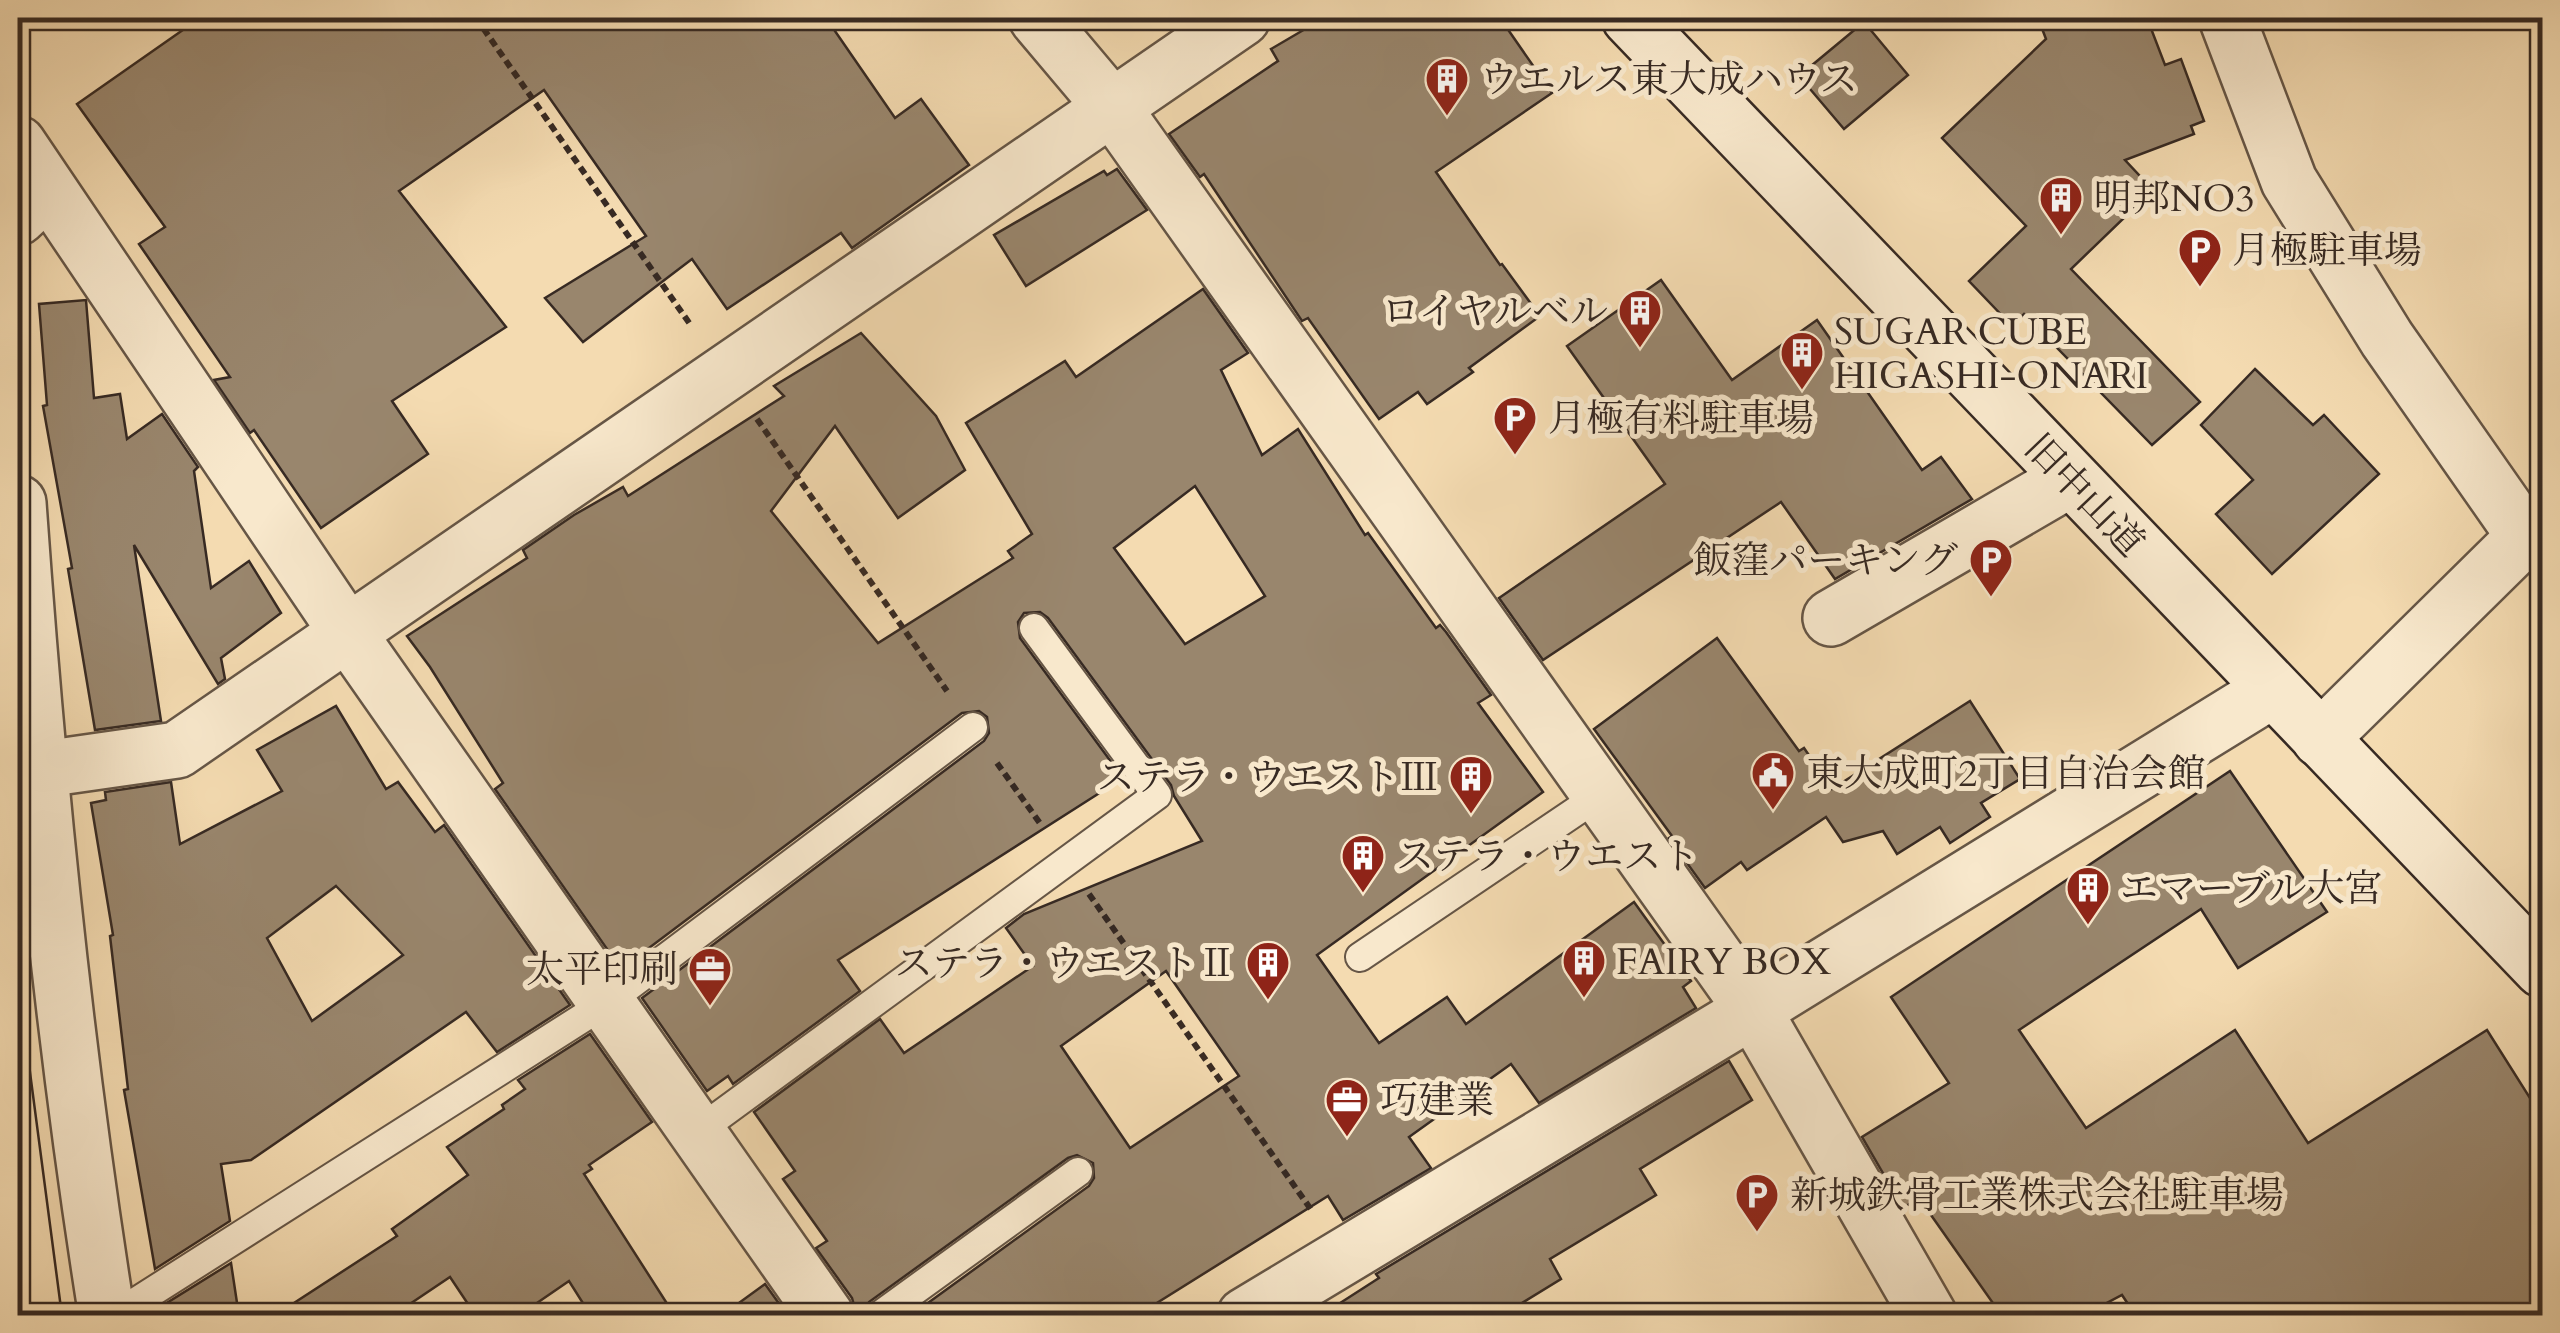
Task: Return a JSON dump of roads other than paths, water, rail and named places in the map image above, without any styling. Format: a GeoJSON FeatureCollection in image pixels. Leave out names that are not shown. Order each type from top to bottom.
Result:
{"type":"FeatureCollection","features":[{"type":"Feature","properties":{"kind":"street"},"geometry":{"type":"LineString","coordinates":[[1037,18],[1112,106],[1753,1010],[1930,1316]]}},
{"type":"Feature","properties":{"kind":"street"},"geometry":{"type":"LineString","coordinates":[[37,770],[177,750],[1242,18]]}},
{"type":"Feature","properties":{"kind":"street","name":"旧中山道"},"geometry":{"type":"LineString","coordinates":[[1630,18],[2542,969]]}},
{"type":"Feature","properties":{"kind":"street"},"geometry":{"type":"LineString","coordinates":[[2227,18],[2289,181],[2387,339],[2533,528],[2320,739]]}},
{"type":"Feature","properties":{"kind":"street"},"geometry":{"type":"LineString","coordinates":[[18,144],[32,204],[347,632],[826,1316]]}},
{"type":"Feature","properties":{"kind":"street"},"geometry":{"type":"LineString","coordinates":[[1831,618],[2070,479]]}},
{"type":"Feature","properties":{"kind":"street"},"geometry":{"type":"LineString","coordinates":[[18,503],[37,770],[83,1164],[111,1316]]}},
{"type":"Feature","properties":{"kind":"street"},"geometry":{"type":"LineString","coordinates":[[1245,1316],[1753,1010],[2272,690]]}},
{"type":"Feature","properties":{"kind":"lane"},"geometry":{"type":"LineString","coordinates":[[698,1132],[1157,795],[1034,628]]}},
{"type":"Feature","properties":{"kind":"lane"},"geometry":{"type":"LineString","coordinates":[[111,1316],[606,1002],[973,727]]}},
{"type":"Feature","properties":{"kind":"lane"},"geometry":{"type":"LineString","coordinates":[[1360,956],[1600,795]]}},
{"type":"Feature","properties":{"kind":"lane"},"geometry":{"type":"LineString","coordinates":[[879,1316],[1078,1172]]}},
{"type":"Feature","properties":{"kind":"tram line"},"geometry":{"type":"LineString","coordinates":[[18,981],[62,1316]]}},
{"type":"Feature","properties":{"kind":"place","name":"ウエルス東大成ハウス"},"geometry":{"type":"Point","coordinates":[1447,117]}},
{"type":"Feature","properties":{"kind":"place","name":"明邦NO3"},"geometry":{"type":"Point","coordinates":[2061,236]}},
{"type":"Feature","properties":{"kind":"place","name":"月極駐車場"},"geometry":{"type":"Point","coordinates":[2200,288]}},
{"type":"Feature","properties":{"kind":"place","name":"ロイヤルベル"},"geometry":{"type":"Point","coordinates":[1640,349]}},
{"type":"Feature","properties":{"kind":"place","name":"SUGAR CUBE HIGASHI-ONARI"},"geometry":{"type":"Point","coordinates":[1802,391]}},
{"type":"Feature","properties":{"kind":"place","name":"月極有料駐車場"},"geometry":{"type":"Point","coordinates":[1515,456]}},
{"type":"Feature","properties":{"kind":"place","name":"飯窪パーキング"},"geometry":{"type":"Point","coordinates":[1991,598]}},
{"type":"Feature","properties":{"kind":"place","name":"東大成町2丁目自治会館"},"geometry":{"type":"Point","coordinates":[1773,811]}},
{"type":"Feature","properties":{"kind":"place","name":"ステラ・ウエストⅢ"},"geometry":{"type":"Point","coordinates":[1471,815]}},
{"type":"Feature","properties":{"kind":"place","name":"ステラ・ウエスト"},"geometry":{"type":"Point","coordinates":[1363,894]}},
{"type":"Feature","properties":{"kind":"place","name":"エマーブル大宮"},"geometry":{"type":"Point","coordinates":[2088,926]}},
{"type":"Feature","properties":{"kind":"place","name":"FAIRY BOX"},"geometry":{"type":"Point","coordinates":[1584,999]}},
{"type":"Feature","properties":{"kind":"place","name":"ステラ・ウエストⅡ"},"geometry":{"type":"Point","coordinates":[1268,1001]}},
{"type":"Feature","properties":{"kind":"place","name":"太平印刷"},"geometry":{"type":"Point","coordinates":[710,1007]}},
{"type":"Feature","properties":{"kind":"place","name":"巧建業"},"geometry":{"type":"Point","coordinates":[1347,1138]}},
{"type":"Feature","properties":{"kind":"place","name":"新城鉄骨工業株式会社駐車場"},"geometry":{"type":"Point","coordinates":[1757,1233]}}]}
